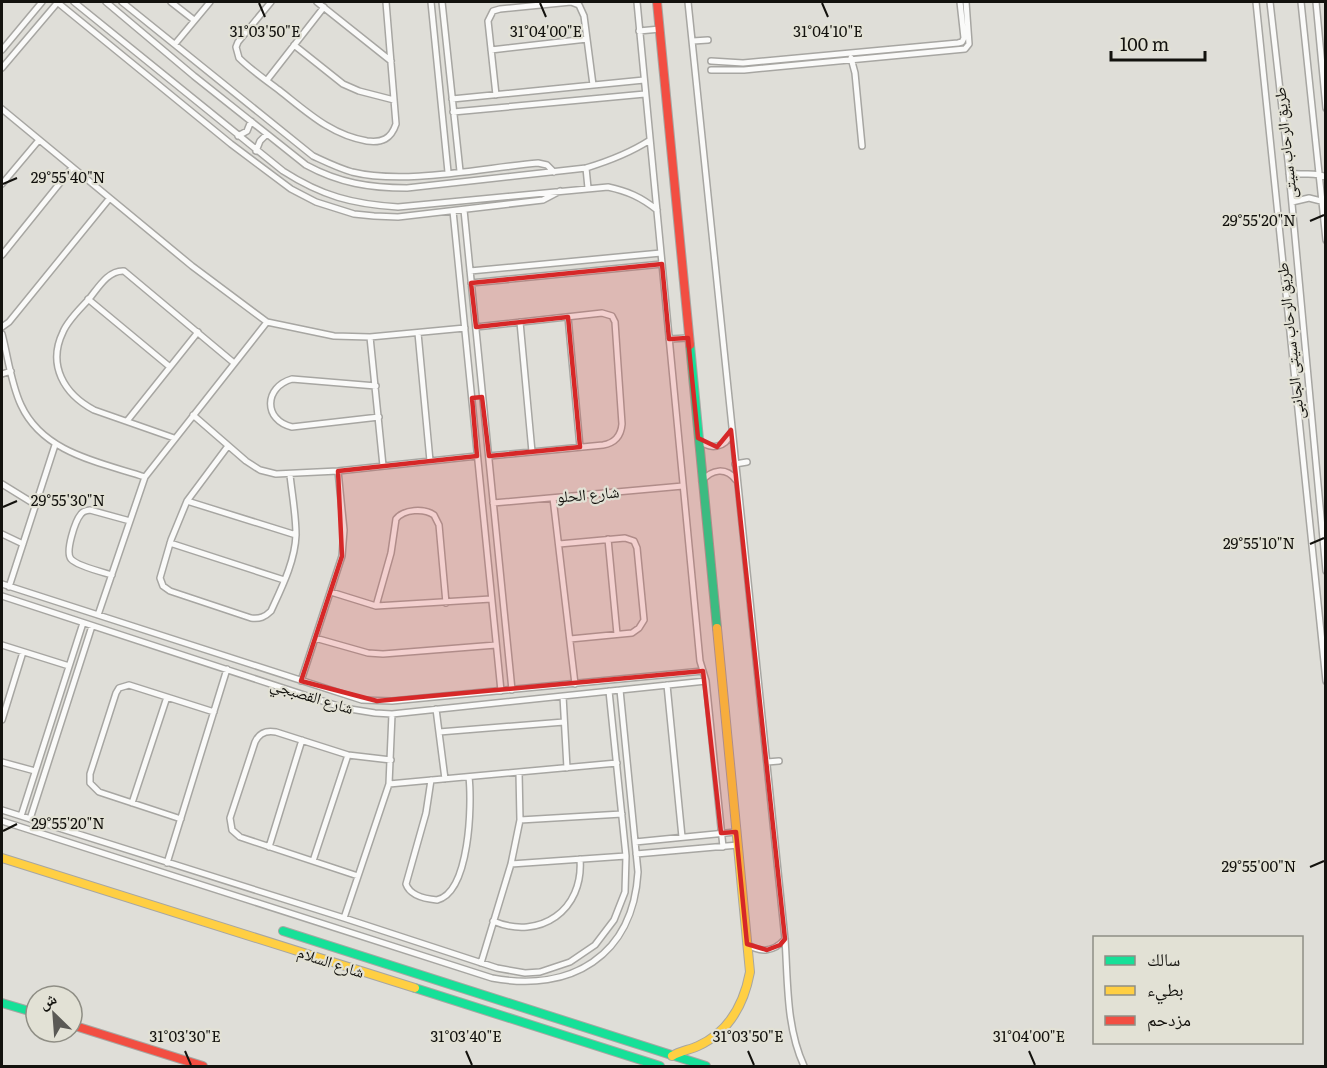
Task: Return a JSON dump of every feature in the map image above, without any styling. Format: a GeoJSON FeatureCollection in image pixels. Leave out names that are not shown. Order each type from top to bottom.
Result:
{"type":"FeatureCollection","features":[{"type":"Feature","properties":{"kind":"main road"},"geometry":{"type":"LineString","coordinates":[[657,2],[750,972],[742,1005],[729,1024],[712,1039],[694,1048],[676,1052],[672,1056]]}},
{"type":"Feature","properties":{"kind":"main road","name":"شارع السلام"},"geometry":{"type":"LineString","coordinates":[[2,858],[660,1066]]}},
{"type":"Feature","properties":{"kind":"main road","name":"شارع السلام"},"geometry":{"type":"LineString","coordinates":[[283,931],[706,1066]]}},
{"type":"Feature","properties":{"kind":"main road"},"geometry":{"type":"LineString","coordinates":[[2,1003],[24,1009]]}},
{"type":"Feature","properties":{"kind":"main road"},"geometry":{"type":"LineString","coordinates":[[84,1029],[203,1066]]}},
{"type":"Feature","properties":{"kind":"main road"},"geometry":{"type":"LineString","coordinates":[[182,1059],[188,1066]]}},
{"type":"Feature","properties":{"kind":"street"},"geometry":{"type":"LineString","coordinates":[[2,50],[42,2]]}},
{"type":"Feature","properties":{"kind":"street"},"geometry":{"type":"LineString","coordinates":[[2,68],[58,2],[231,144],[297,193],[316,202],[354,214],[413,216],[543,200],[561,190]]}},
{"type":"Feature","properties":{"kind":"street"},"geometry":{"type":"LineString","coordinates":[[75,2],[256,151],[302,183],[318,191],[368,205],[412,206],[608,187],[627,191],[657,210]]}},
{"type":"Feature","properties":{"kind":"street"},"geometry":{"type":"LineString","coordinates":[[106,2],[306,165],[338,180],[367,186],[406,188],[586,168],[617,158],[650,140]]}},
{"type":"Feature","properties":{"kind":"street"},"geometry":{"type":"LineString","coordinates":[[122,2],[313,156],[329,164],[354,172],[385,176],[538,164],[547,165],[554,172]]}},
{"type":"Feature","properties":{"kind":"street"},"geometry":{"type":"LineString","coordinates":[[171,2],[194,20]]}},
{"type":"Feature","properties":{"kind":"street"},"geometry":{"type":"LineString","coordinates":[[175,44],[210,2]]}},
{"type":"Feature","properties":{"kind":"street"},"geometry":{"type":"LineString","coordinates":[[271,2],[241,37],[236,47],[239,58],[330,129],[342,135],[383,141],[393,131],[396,117],[386,2]]}},
{"type":"Feature","properties":{"kind":"street"},"geometry":{"type":"LineString","coordinates":[[317,2],[391,61]]}},
{"type":"Feature","properties":{"kind":"street"},"geometry":{"type":"LineString","coordinates":[[431,2],[448,172]]}},
{"type":"Feature","properties":{"kind":"street"},"geometry":{"type":"LineString","coordinates":[[442,2],[460,171]]}},
{"type":"Feature","properties":{"kind":"street"},"geometry":{"type":"LineString","coordinates":[[637,2],[700,661],[706,681],[723,847]]}},
{"type":"Feature","properties":{"kind":"street"},"geometry":{"type":"LineString","coordinates":[[688,2],[785,939],[790,1018],[804,1066]]}},
{"type":"Feature","properties":{"kind":"street","name":"طريق الرحاب سيتى"},"geometry":{"type":"LineString","coordinates":[[1301,2],[1317,173],[1326,240]]}},
{"type":"Feature","properties":{"kind":"street"},"geometry":{"type":"LineString","coordinates":[[1316,2],[1326,108]]}},
{"type":"Feature","properties":{"kind":"street"},"geometry":{"type":"LineString","coordinates":[[496,95],[489,17],[500,9],[575,3],[584,12],[593,86]]}},
{"type":"Feature","properties":{"kind":"street"},"geometry":{"type":"LineString","coordinates":[[1256,4],[1270,3]]}},
{"type":"Feature","properties":{"kind":"street","name":"طريق الرحاب سيتى"},"geometry":{"type":"LineString","coordinates":[[1270,3],[1288,161],[1326,572]]}},
{"type":"Feature","properties":{"kind":"street","name":"طريق الرحاب سيتى الجانبى"},"geometry":{"type":"LineString","coordinates":[[1256,4],[1326,681]]}},
{"type":"Feature","properties":{"kind":"street"},"geometry":{"type":"LineString","coordinates":[[711,70],[744,70],[962,42],[964,5]]}},
{"type":"Feature","properties":{"kind":"street"},"geometry":{"type":"LineString","coordinates":[[267,80],[324,7]]}},
{"type":"Feature","properties":{"kind":"street"},"geometry":{"type":"LineString","coordinates":[[36,9],[45,17]]}},
{"type":"Feature","properties":{"kind":"street"},"geometry":{"type":"LineString","coordinates":[[131,22],[137,14]]}},
{"type":"Feature","properties":{"kind":"street"},"geometry":{"type":"LineString","coordinates":[[639,31],[660,29]]}},
{"type":"Feature","properties":{"kind":"street"},"geometry":{"type":"LineString","coordinates":[[1304,33],[1318,32]]}},
{"type":"Feature","properties":{"kind":"street"},"geometry":{"type":"LineString","coordinates":[[491,51],[587,39]]}},
{"type":"Feature","properties":{"kind":"street"},"geometry":{"type":"LineString","coordinates":[[693,41],[708,40]]}},
{"type":"Feature","properties":{"kind":"street"},"geometry":{"type":"LineString","coordinates":[[435,43],[446,42]]}},
{"type":"Feature","properties":{"kind":"street"},"geometry":{"type":"LineString","coordinates":[[294,45],[343,84],[359,91],[394,100]]}},
{"type":"Feature","properties":{"kind":"street"},"geometry":{"type":"LineString","coordinates":[[711,61],[743,63],[851,57]]}},
{"type":"Feature","properties":{"kind":"street"},"geometry":{"type":"LineString","coordinates":[[851,57],[855,73],[862,146]]}},
{"type":"Feature","properties":{"kind":"street"},"geometry":{"type":"LineString","coordinates":[[195,76],[202,66]]}},
{"type":"Feature","properties":{"kind":"street"},"geometry":{"type":"LineString","coordinates":[[153,80],[159,71]]}},
{"type":"Feature","properties":{"kind":"street"},"geometry":{"type":"LineString","coordinates":[[452,99],[644,80]]}},
{"type":"Feature","properties":{"kind":"street"},"geometry":{"type":"LineString","coordinates":[[453,112],[645,94]]}},
{"type":"Feature","properties":{"kind":"street"},"geometry":{"type":"LineString","coordinates":[[2,109],[192,266],[267,322],[334,336],[370,337],[465,328]]}},
{"type":"Feature","properties":{"kind":"street"},"geometry":{"type":"LineString","coordinates":[[238,136],[247,131],[251,121]]}},
{"type":"Feature","properties":{"kind":"street"},"geometry":{"type":"LineString","coordinates":[[256,151],[260,141],[267,135]]}},
{"type":"Feature","properties":{"kind":"street"},"geometry":{"type":"LineString","coordinates":[[2,184],[39,140]]}},
{"type":"Feature","properties":{"kind":"street"},"geometry":{"type":"LineString","coordinates":[[446,154],[458,153]]}},
{"type":"Feature","properties":{"kind":"street"},"geometry":{"type":"LineString","coordinates":[[1273,161],[1288,161]]}},
{"type":"Feature","properties":{"kind":"street"},"geometry":{"type":"LineString","coordinates":[[2,255],[72,168]]}},
{"type":"Feature","properties":{"kind":"street"},"geometry":{"type":"LineString","coordinates":[[586,168],[588,188]]}},
{"type":"Feature","properties":{"kind":"street"},"geometry":{"type":"LineString","coordinates":[[2,170],[8,176]]}},
{"type":"Feature","properties":{"kind":"street"},"geometry":{"type":"LineString","coordinates":[[1289,173],[1300,175],[1317,173],[1326,177]]}},
{"type":"Feature","properties":{"kind":"street"},"geometry":{"type":"LineString","coordinates":[[406,188],[407,176]]}},
{"type":"Feature","properties":{"kind":"street"},"geometry":{"type":"LineString","coordinates":[[297,193],[302,183]]}},
{"type":"Feature","properties":{"kind":"street"},"geometry":{"type":"LineString","coordinates":[[1292,202],[1303,198],[1321,201]]}},
{"type":"Feature","properties":{"kind":"street"},"geometry":{"type":"LineString","coordinates":[[2,327],[109,199]]}},
{"type":"Feature","properties":{"kind":"street"},"geometry":{"type":"LineString","coordinates":[[412,206],[413,216]]}},
{"type":"Feature","properties":{"kind":"street"},"geometry":{"type":"LineString","coordinates":[[464,210],[512,690]]}},
{"type":"Feature","properties":{"kind":"street"},"geometry":{"type":"LineString","coordinates":[[453,211],[501,691]]}},
{"type":"Feature","properties":{"kind":"street"},"geometry":{"type":"LineString","coordinates":[[455,231],[465,230]]}},
{"type":"Feature","properties":{"kind":"street"},"geometry":{"type":"LineString","coordinates":[[470,271],[661,253]]}},
{"type":"Feature","properties":{"kind":"street"},"geometry":{"type":"LineString","coordinates":[[471,283],[662,264]]}},
{"type":"Feature","properties":{"kind":"street"},"geometry":{"type":"LineString","coordinates":[[174,438],[82,404],[67,389],[58,370],[58,345],[63,330],[110,274],[124,271],[234,363]]}},
{"type":"Feature","properties":{"kind":"street"},"geometry":{"type":"LineString","coordinates":[[88,299],[170,367]]}},
{"type":"Feature","properties":{"kind":"street"},"geometry":{"type":"LineString","coordinates":[[476,327],[605,313],[612,316],[615,322],[621,430],[615,441],[609,444],[489,456]]}},
{"type":"Feature","properties":{"kind":"street"},"geometry":{"type":"LineString","coordinates":[[568,317],[580,447]]}},
{"type":"Feature","properties":{"kind":"street"},"geometry":{"type":"LineString","coordinates":[[98,615],[145,477],[267,322]]}},
{"type":"Feature","properties":{"kind":"street"},"geometry":{"type":"LineString","coordinates":[[520,322],[532,452]]}},
{"type":"Feature","properties":{"kind":"street"},"geometry":{"type":"LineString","coordinates":[[127,421],[198,332]]}},
{"type":"Feature","properties":{"kind":"street"},"geometry":{"type":"LineString","coordinates":[[418,333],[430,461]]}},
{"type":"Feature","properties":{"kind":"street"},"geometry":{"type":"LineString","coordinates":[[2,334],[20,403],[37,430],[62,449],[145,477]]}},
{"type":"Feature","properties":{"kind":"street"},"geometry":{"type":"LineString","coordinates":[[370,337],[383,466]]}},
{"type":"Feature","properties":{"kind":"street"},"geometry":{"type":"LineString","coordinates":[[669,339],[688,338]]}},
{"type":"Feature","properties":{"kind":"street"},"geometry":{"type":"LineString","coordinates":[[2,374],[11,371]]}},
{"type":"Feature","properties":{"kind":"street"},"geometry":{"type":"LineString","coordinates":[[376,386],[292,379],[277,386],[270,401],[271,409],[280,422],[292,427],[379,417]]}},
{"type":"Feature","properties":{"kind":"street"},"geometry":{"type":"LineString","coordinates":[[472,398],[482,397]]}},
{"type":"Feature","properties":{"kind":"street"},"geometry":{"type":"LineString","coordinates":[[193,416],[260,470],[276,474],[338,471],[477,456]]}},
{"type":"Feature","properties":{"kind":"street"},"geometry":{"type":"LineString","coordinates":[[698,438],[703,444],[717,447],[729,438],[731,430]]}},
{"type":"Feature","properties":{"kind":"street"},"geometry":{"type":"LineString","coordinates":[[9,587],[55,445]]}},
{"type":"Feature","properties":{"kind":"street"},"geometry":{"type":"LineString","coordinates":[[228,446],[187,501],[170,543],[160,578],[166,589],[251,618],[262,618],[271,611],[284,580],[296,535],[291,475]]}},
{"type":"Feature","properties":{"kind":"street"},"geometry":{"type":"LineString","coordinates":[[735,464],[747,462]]}},
{"type":"Feature","properties":{"kind":"street"},"geometry":{"type":"LineString","coordinates":[[301,681],[331,592],[344,543],[338,471]]}},
{"type":"Feature","properties":{"kind":"street"},"geometry":{"type":"LineString","coordinates":[[702,481],[706,475],[720,471],[727,472],[737,481]]}},
{"type":"Feature","properties":{"kind":"street"},"geometry":{"type":"LineString","coordinates":[[2,484],[36,505]]}},
{"type":"Feature","properties":{"kind":"street","name":"شارع الحلو"},"geometry":{"type":"LineString","coordinates":[[493,503],[683,486]]}},
{"type":"Feature","properties":{"kind":"street"},"geometry":{"type":"LineString","coordinates":[[554,498],[575,684]]}},
{"type":"Feature","properties":{"kind":"street"},"geometry":{"type":"LineString","coordinates":[[187,501],[296,535]]}},
{"type":"Feature","properties":{"kind":"street"},"geometry":{"type":"LineString","coordinates":[[111,575],[74,562],[69,556],[68,549],[80,516],[86,510],[130,521]]}},
{"type":"Feature","properties":{"kind":"street"},"geometry":{"type":"LineString","coordinates":[[376,606],[390,554],[396,519],[403,513],[424,511],[434,515],[439,525],[446,603]]}},
{"type":"Feature","properties":{"kind":"street"},"geometry":{"type":"LineString","coordinates":[[2,534],[22,544]]}},
{"type":"Feature","properties":{"kind":"street"},"geometry":{"type":"LineString","coordinates":[[608,539],[617,634]]}},
{"type":"Feature","properties":{"kind":"street"},"geometry":{"type":"LineString","coordinates":[[559,544],[629,539],[634,541],[637,548],[644,620],[639,628],[632,633],[570,639]]}},
{"type":"Feature","properties":{"kind":"street"},"geometry":{"type":"LineString","coordinates":[[170,543],[284,580]]}},
{"type":"Feature","properties":{"kind":"street","name":"شارع القصبجي"},"geometry":{"type":"LineString","coordinates":[[2,584],[348,696],[377,701],[703,671]]}},
{"type":"Feature","properties":{"kind":"street"},"geometry":{"type":"LineString","coordinates":[[331,592],[376,606],[491,599]]}},
{"type":"Feature","properties":{"kind":"street","name":"شارع القصبجي"},"geometry":{"type":"LineString","coordinates":[[2,596],[344,708],[367,712],[392,714],[706,681]]}},
{"type":"Feature","properties":{"kind":"street"},"geometry":{"type":"LineString","coordinates":[[21,816],[83,623]]}},
{"type":"Feature","properties":{"kind":"street"},"geometry":{"type":"LineString","coordinates":[[30,819],[92,626]]}},
{"type":"Feature","properties":{"kind":"street"},"geometry":{"type":"LineString","coordinates":[[140,642],[144,630]]}},
{"type":"Feature","properties":{"kind":"street"},"geometry":{"type":"LineString","coordinates":[[315,638],[368,653],[383,654],[496,645]]}},
{"type":"Feature","properties":{"kind":"street"},"geometry":{"type":"LineString","coordinates":[[2,645],[69,666]]}},
{"type":"Feature","properties":{"kind":"street"},"geometry":{"type":"LineString","coordinates":[[2,720],[24,652]]}},
{"type":"Feature","properties":{"kind":"street"},"geometry":{"type":"LineString","coordinates":[[167,863],[227,669]]}},
{"type":"Feature","properties":{"kind":"street"},"geometry":{"type":"LineString","coordinates":[[676,673],[677,684]]}},
{"type":"Feature","properties":{"kind":"street"},"geometry":{"type":"LineString","coordinates":[[499,675],[511,674]]}},
{"type":"Feature","properties":{"kind":"street"},"geometry":{"type":"LineString","coordinates":[[181,819],[99,792],[90,783],[90,774],[119,688],[129,685],[214,712]]}},
{"type":"Feature","properties":{"kind":"street"},"geometry":{"type":"LineString","coordinates":[[667,686],[682,837]]}},
{"type":"Feature","properties":{"kind":"street"},"geometry":{"type":"LineString","coordinates":[[2,821],[492,978],[509,982],[543,981],[572,973],[603,954],[626,925],[633,908],[637,890],[636,854],[620,690]]}},
{"type":"Feature","properties":{"kind":"street"},"geometry":{"type":"LineString","coordinates":[[2,810],[481,963],[509,971],[540,972],[583,955],[605,933],[620,906],[627,876],[626,856],[609,691]]}},
{"type":"Feature","properties":{"kind":"street"},"geometry":{"type":"LineString","coordinates":[[470,694],[471,706]]}},
{"type":"Feature","properties":{"kind":"street"},"geometry":{"type":"LineString","coordinates":[[563,696],[567,768]]}},
{"type":"Feature","properties":{"kind":"street"},"geometry":{"type":"LineString","coordinates":[[132,803],[167,697]]}},
{"type":"Feature","properties":{"kind":"street"},"geometry":{"type":"LineString","coordinates":[[436,709],[445,779]]}},
{"type":"Feature","properties":{"kind":"street"},"geometry":{"type":"LineString","coordinates":[[344,918],[389,784],[392,714]]}},
{"type":"Feature","properties":{"kind":"street"},"geometry":{"type":"LineString","coordinates":[[439,732],[564,722]]}},
{"type":"Feature","properties":{"kind":"street"},"geometry":{"type":"LineString","coordinates":[[358,876],[235,834],[230,818],[257,737],[261,734],[271,731],[348,755],[391,760]]}},
{"type":"Feature","properties":{"kind":"street"},"geometry":{"type":"LineString","coordinates":[[269,847],[302,740]]}},
{"type":"Feature","properties":{"kind":"street"},"geometry":{"type":"LineString","coordinates":[[313,861],[348,755]]}},
{"type":"Feature","properties":{"kind":"street"},"geometry":{"type":"LineString","coordinates":[[767,762],[779,761]]}},
{"type":"Feature","properties":{"kind":"street"},"geometry":{"type":"LineString","coordinates":[[2,762],[35,771]]}},
{"type":"Feature","properties":{"kind":"street"},"geometry":{"type":"LineString","coordinates":[[389,784],[616,763]]}},
{"type":"Feature","properties":{"kind":"street"},"geometry":{"type":"LineString","coordinates":[[481,963],[511,864],[520,820],[519,772]]}},
{"type":"Feature","properties":{"kind":"street"},"geometry":{"type":"LineString","coordinates":[[431,780],[426,813],[406,884],[414,894],[437,900],[449,894],[466,849],[470,821],[469,777]]}},
{"type":"Feature","properties":{"kind":"street"},"geometry":{"type":"LineString","coordinates":[[520,820],[622,813]]}},
{"type":"Feature","properties":{"kind":"street"},"geometry":{"type":"LineString","coordinates":[[635,842],[736,832]]}},
{"type":"Feature","properties":{"kind":"street"},"geometry":{"type":"LineString","coordinates":[[636,854],[738,845]]}},
{"type":"Feature","properties":{"kind":"street"},"geometry":{"type":"LineString","coordinates":[[511,864],[626,856]]}},
{"type":"Feature","properties":{"kind":"street"},"geometry":{"type":"LineString","coordinates":[[493,921],[511,927],[530,927],[556,917],[569,904],[578,887],[580,860]]}},
{"type":"Feature","properties":{"kind":"street"},"geometry":{"type":"LineString","coordinates":[[249,901],[252,890]]}},
{"type":"Feature","properties":{"kind":"street"},"geometry":{"type":"LineString","coordinates":[[747,944],[753,948],[767,950],[780,945],[785,939]]}},
{"type":"Feature","properties":{"kind":"street"},"geometry":{"type":"LineString","coordinates":[[424,957],[428,946]]}},
{"type":"Feature","properties":{"kind":"highlighted area"},"geometry":{"type":"Polygon","coordinates":[[[662,264],[669,339],[688,338],[698,438],[717,447],[731,430],[785,939],[780,945],[767,950],[747,944],[736,832],[721,833],[703,671],[377,701],[301,681],[342,556],[338,471],[477,456],[472,398],[482,397],[489,456],[580,447],[568,317],[476,327],[471,283],[662,264]]]}},
{"type":"Feature","properties":{"kind":"traffic: fast"},"geometry":{"type":"LineString","coordinates":[[690,345],[717,628]]}},
{"type":"Feature","properties":{"kind":"traffic: fast"},"geometry":{"type":"LineString","coordinates":[[283,931],[706,1066]]}},
{"type":"Feature","properties":{"kind":"traffic: fast"},"geometry":{"type":"LineString","coordinates":[[415,988],[660,1066]]}},
{"type":"Feature","properties":{"kind":"traffic: fast"},"geometry":{"type":"LineString","coordinates":[[2,1003],[24,1009]]}},
{"type":"Feature","properties":{"kind":"traffic: slow"},"geometry":{"type":"LineString","coordinates":[[672,1056],[709,1040],[726,1025],[744,995],[750,972],[717,628]]}},
{"type":"Feature","properties":{"kind":"traffic: slow"},"geometry":{"type":"LineString","coordinates":[[2,858],[415,988]]}},
{"type":"Feature","properties":{"kind":"traffic: jam"},"geometry":{"type":"LineString","coordinates":[[657,2],[690,345]]}},
{"type":"Feature","properties":{"kind":"traffic: jam"},"geometry":{"type":"LineString","coordinates":[[84,1029],[203,1066]]}}]}
